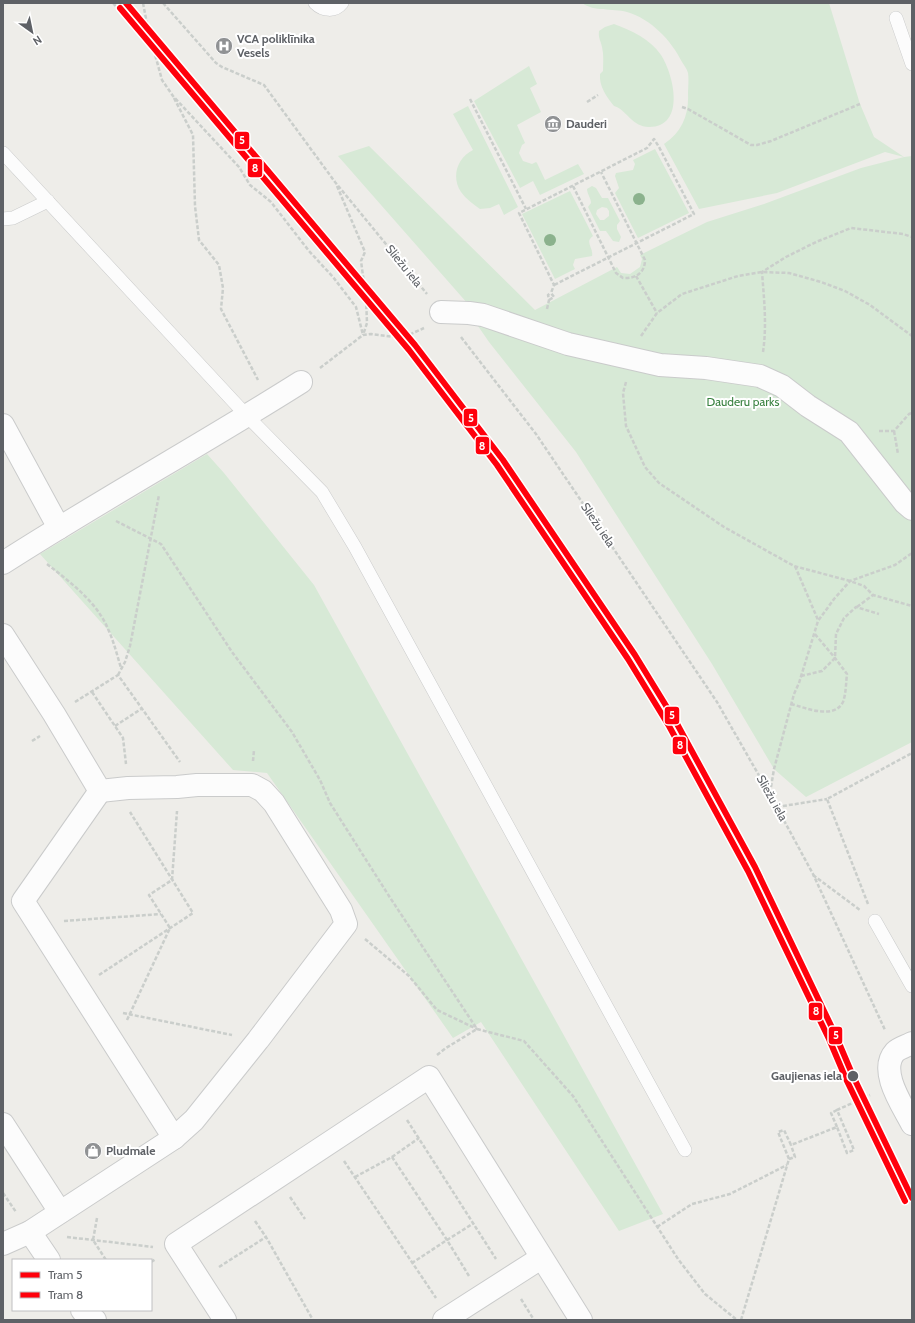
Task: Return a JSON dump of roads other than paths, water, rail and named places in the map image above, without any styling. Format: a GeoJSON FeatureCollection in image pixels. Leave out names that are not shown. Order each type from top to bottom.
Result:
{"type":"FeatureCollection","features":[{"type":"Feature","properties":{"kind":"street"},"geometry":{"type":"LineString","coordinates":[[444,315],[469,313],[483,315],[568,344],[632,357],[660,365],[706,368],[760,376],[782,386],[808,406],[849,432],[905,503],[912,509]]}},
{"type":"Feature","properties":{"kind":"street"},"geometry":{"type":"LineString","coordinates":[[3,562],[90,508],[302,382]]}},
{"type":"Feature","properties":{"kind":"street"},"geometry":{"type":"LineString","coordinates":[[3,425],[59,528]]}},
{"type":"Feature","properties":{"kind":"street"},"geometry":{"type":"LineString","coordinates":[[3,635],[54,714],[115,789]]}},
{"type":"Feature","properties":{"kind":"street"},"geometry":{"type":"LineString","coordinates":[[3,1244],[30,1232],[174,1138],[194,1120],[258,1040],[346,924],[341,910],[274,803],[263,791],[252,785],[115,789],[23,901],[174,1138]]}},
{"type":"Feature","properties":{"kind":"street"},"geometry":{"type":"LineString","coordinates":[[904,1048],[888,1065],[890,1080],[912,1124]]}},
{"type":"Feature","properties":{"kind":"street"},"geometry":{"type":"LineString","coordinates":[[225,1320],[176,1244],[429,1077],[581,1320]]}},
{"type":"Feature","properties":{"kind":"street"},"geometry":{"type":"LineString","coordinates":[[3,1124],[60,1212]]}},
{"type":"Feature","properties":{"kind":"street"},"geometry":{"type":"LineString","coordinates":[[30,1232],[48,1259]]}},
{"type":"Feature","properties":{"kind":"street"},"geometry":{"type":"LineString","coordinates":[[449,1319],[481,1295],[541,1258]]}},
{"type":"Feature","properties":{"kind":"street"},"geometry":{"type":"LineString","coordinates":[[83,1311],[88,1318],[95,1320]]}},
{"type":"Feature","properties":{"kind":"lane"},"geometry":{"type":"LineString","coordinates":[[315,3],[320,8],[326,10],[335,8],[342,3]]}},
{"type":"Feature","properties":{"kind":"lane"},"geometry":{"type":"LineString","coordinates":[[896,18],[912,64]]}},
{"type":"Feature","properties":{"kind":"lane"},"geometry":{"type":"LineString","coordinates":[[3,153],[247,416],[322,492],[352,541],[685,1150]]}},
{"type":"Feature","properties":{"kind":"lane"},"geometry":{"type":"LineString","coordinates":[[3,219],[13,218],[48,201]]}},
{"type":"Feature","properties":{"kind":"lane"},"geometry":{"type":"LineString","coordinates":[[875,922],[912,986]]}},
{"type":"Feature","properties":{"kind":"tram line","name":"5"},"geometry":{"type":"LineString","coordinates":[[126,3],[415,345],[503,460],[635,655],[676,722],[755,867],[912,1198]]}},
{"type":"Feature","properties":{"kind":"tram line","name":"8"},"geometry":{"type":"LineString","coordinates":[[120,8],[409,350],[497,465],[628,659],[669,726],[748,871],[905,1201]]}},
{"type":"Feature","properties":{"kind":"place","name":"VCA poliklīnika Vesels"},"geometry":{"type":"Point","coordinates":[224,46]}},
{"type":"Feature","properties":{"kind":"place","name":"Dauderi"},"geometry":{"type":"Point","coordinates":[553,124]}},
{"type":"Feature","properties":{"kind":"place","name":"Gaujienas iela"},"geometry":{"type":"Point","coordinates":[853,1076]}},
{"type":"Feature","properties":{"kind":"place","name":"Pludmale"},"geometry":{"type":"Point","coordinates":[93,1151]}},
{"type":"Feature","properties":{"kind":"park label","name":"Dauderu parks"},"geometry":{"type":"Point","coordinates":[743,402]}}]}
